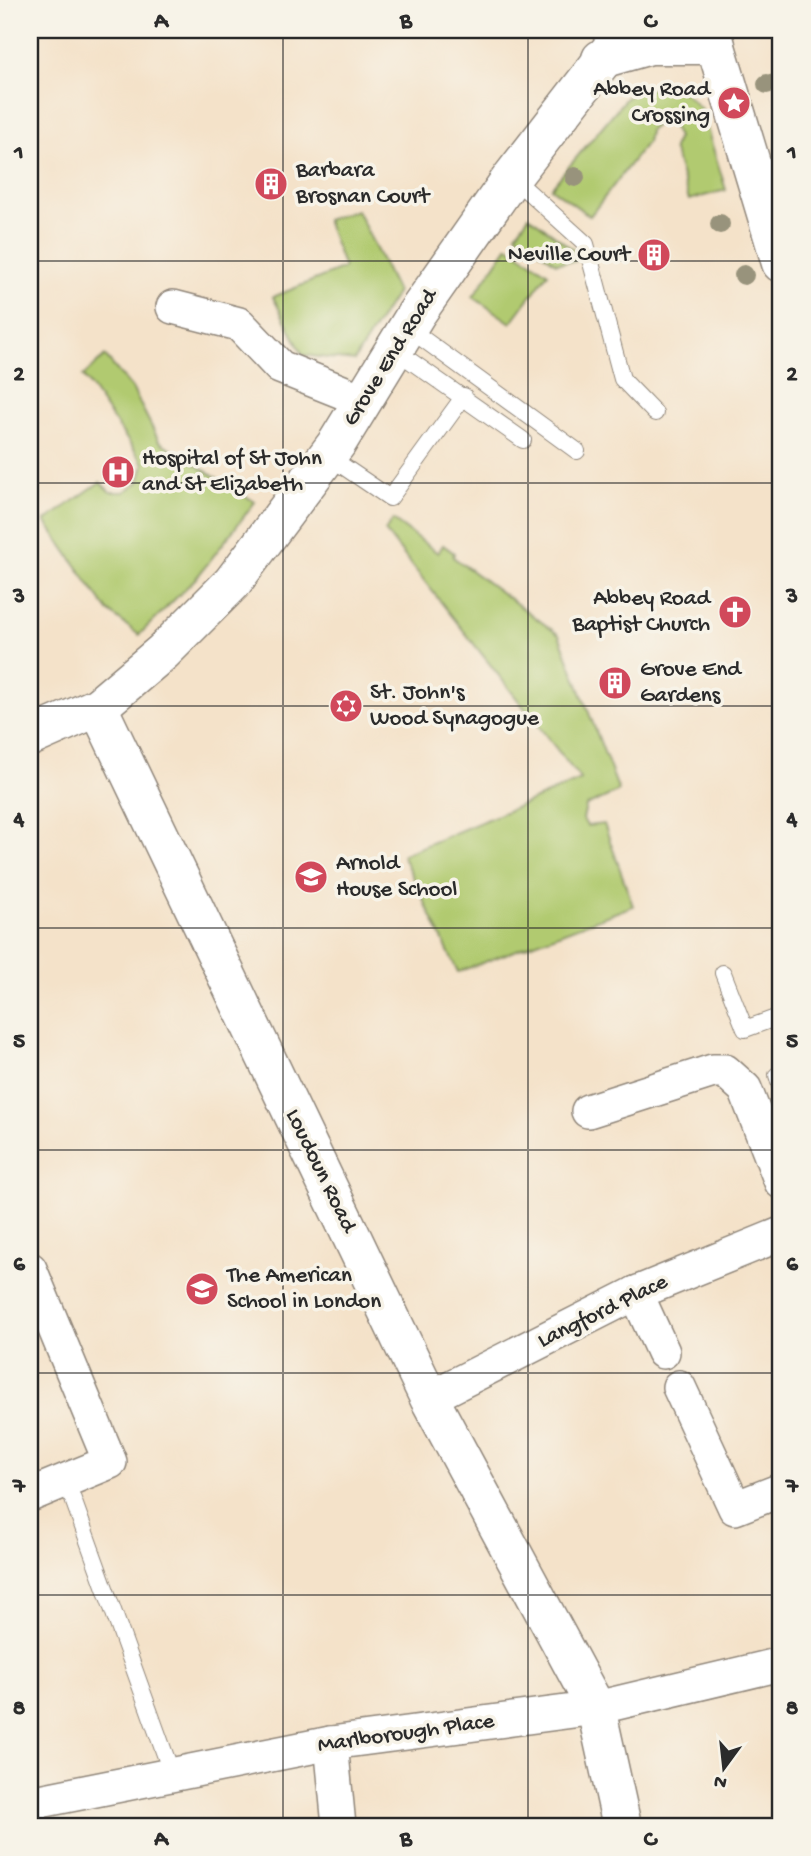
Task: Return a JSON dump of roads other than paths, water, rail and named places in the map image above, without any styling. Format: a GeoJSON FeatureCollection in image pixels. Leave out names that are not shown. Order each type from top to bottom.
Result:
{"type":"FeatureCollection","features":[{"type":"Feature","properties":{"kind":"street","name":"Grove End Road"},"geometry":{"type":"LineString","coordinates":[[30,737],[98,707],[163,652],[232,583],[328,456],[402,339],[512,177],[626,30]]}},
{"type":"Feature","properties":{"kind":"street"},"geometry":{"type":"LineString","coordinates":[[601,59],[650,45],[713,38],[781,263]]}},
{"type":"Feature","properties":{"kind":"street"},"geometry":{"type":"LineString","coordinates":[[173,307],[239,324],[280,367],[365,401]]}},
{"type":"Feature","properties":{"kind":"street","name":"Loudoun Road"},"geometry":{"type":"LineString","coordinates":[[98,707],[429,1398],[596,1708],[622,1826]]}},
{"type":"Feature","properties":{"kind":"street"},"geometry":{"type":"LineString","coordinates":[[588,1111],[713,1071],[725,1071],[746,1089],[781,1181]]}},
{"type":"Feature","properties":{"kind":"street","name":"Langford Place"},"geometry":{"type":"LineString","coordinates":[[429,1398],[636,1293],[781,1234]]}},
{"type":"Feature","properties":{"kind":"street"},"geometry":{"type":"LineString","coordinates":[[30,1269],[110,1462],[30,1495]]}},
{"type":"Feature","properties":{"kind":"street"},"geometry":{"type":"LineString","coordinates":[[636,1293],[663,1352]]}},
{"type":"Feature","properties":{"kind":"street"},"geometry":{"type":"LineString","coordinates":[[679,1387],[735,1508],[781,1490]]}},
{"type":"Feature","properties":{"kind":"street","name":"Marlborough Place"},"geometry":{"type":"LineString","coordinates":[[30,1802],[331,1743],[596,1708],[781,1664]]}},
{"type":"Feature","properties":{"kind":"street"},"geometry":{"type":"LineString","coordinates":[[331,1743],[339,1826]]}},
{"type":"Feature","properties":{"kind":"lane"},"geometry":{"type":"LineString","coordinates":[[512,177],[586,244],[622,379],[654,413]]}},
{"type":"Feature","properties":{"kind":"lane"},"geometry":{"type":"LineString","coordinates":[[402,339],[464,396],[523,440]]}},
{"type":"Feature","properties":{"kind":"lane"},"geometry":{"type":"LineString","coordinates":[[402,339],[577,451]]}},
{"type":"Feature","properties":{"kind":"lane"},"geometry":{"type":"LineString","coordinates":[[328,456],[390,498],[464,396]]}},
{"type":"Feature","properties":{"kind":"lane"},"geometry":{"type":"LineString","coordinates":[[723,973],[745,1030],[781,1016]]}},
{"type":"Feature","properties":{"kind":"lane"},"geometry":{"type":"LineString","coordinates":[[66,1480],[172,1774]]}},
{"type":"Feature","properties":{"kind":"place","name":"Abbey Road Crossing"},"geometry":{"type":"Point","coordinates":[734,103]}},
{"type":"Feature","properties":{"kind":"place","name":"Barbara Brosnan Court"},"geometry":{"type":"Point","coordinates":[271,184]}},
{"type":"Feature","properties":{"kind":"place","name":"Neville Court"},"geometry":{"type":"Point","coordinates":[654,255]}},
{"type":"Feature","properties":{"kind":"place","name":"Hospital of St John and St Elizabeth"},"geometry":{"type":"Point","coordinates":[118,472]}},
{"type":"Feature","properties":{"kind":"place","name":"Abbey Road Baptist Church"},"geometry":{"type":"Point","coordinates":[735,612]}},
{"type":"Feature","properties":{"kind":"place","name":"Grove End Gardens"},"geometry":{"type":"Point","coordinates":[615,683]}},
{"type":"Feature","properties":{"kind":"place","name":"St. John's Wood Synagogue"},"geometry":{"type":"Point","coordinates":[346,706]}},
{"type":"Feature","properties":{"kind":"place","name":"Arnold House School"},"geometry":{"type":"Point","coordinates":[311,877]}},
{"type":"Feature","properties":{"kind":"place","name":"The American School in London"},"geometry":{"type":"Point","coordinates":[202,1289]}}]}
